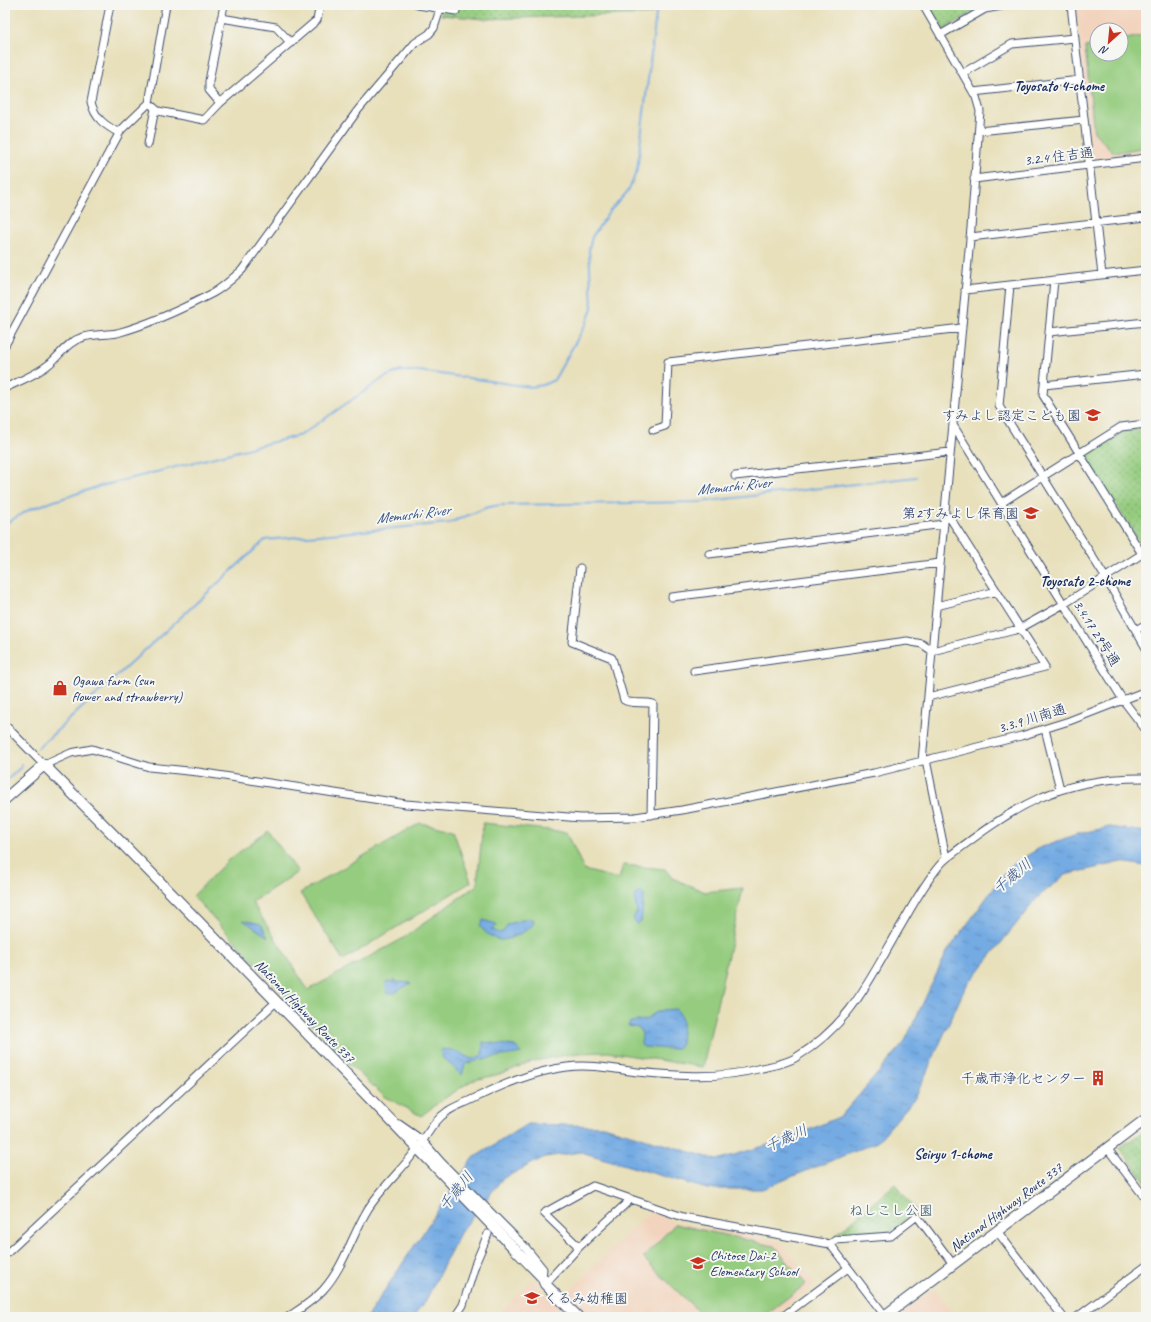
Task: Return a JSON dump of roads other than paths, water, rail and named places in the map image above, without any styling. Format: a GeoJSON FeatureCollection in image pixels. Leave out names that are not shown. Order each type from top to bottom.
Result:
{"type":"FeatureCollection","features":[{"type":"Feature","properties":{"kind":"highway"},"geometry":{"type":"LineString","coordinates":[[5,799],[44,765]]}},
{"type":"Feature","properties":{"kind":"highway","name":"National Highway Route 337"},"geometry":{"type":"LineString","coordinates":[[44,765],[277,1001],[417,1150],[437,1164],[504,1232],[543,1280],[578,1317]]}},
{"type":"Feature","properties":{"kind":"highway","name":"National Highway Route 337"},"geometry":{"type":"LineString","coordinates":[[885,1317],[1146,1119]]}},
{"type":"Feature","properties":{"kind":"street"},"geometry":{"type":"LineString","coordinates":[[110,5],[91,102],[95,115],[100,121],[119,133]]}},
{"type":"Feature","properties":{"kind":"street"},"geometry":{"type":"LineString","coordinates":[[5,345],[119,133],[148,103],[166,5]]}},
{"type":"Feature","properties":{"kind":"street"},"geometry":{"type":"LineString","coordinates":[[220,103],[209,90],[209,81],[224,5]]}},
{"type":"Feature","properties":{"kind":"street"},"geometry":{"type":"LineString","coordinates":[[148,103],[158,111],[204,120],[220,103],[317,20],[320,5]]}},
{"type":"Feature","properties":{"kind":"street"},"geometry":{"type":"LineString","coordinates":[[418,5],[456,11]]}},
{"type":"Feature","properties":{"kind":"street"},"geometry":{"type":"LineString","coordinates":[[923,5],[980,104],[970,237],[928,697],[924,760],[946,858]]}},
{"type":"Feature","properties":{"kind":"street"},"geometry":{"type":"LineString","coordinates":[[940,35],[984,7],[1007,5]]}},
{"type":"Feature","properties":{"kind":"street"},"geometry":{"type":"LineString","coordinates":[[1072,5],[1102,275]]}},
{"type":"Feature","properties":{"kind":"street"},"geometry":{"type":"LineString","coordinates":[[5,388],[49,365],[61,351],[84,337],[112,333],[131,328],[171,312],[214,292],[230,281],[242,270],[358,110],[415,43],[429,34],[434,28],[440,9]]}},
{"type":"Feature","properties":{"kind":"street"},"geometry":{"type":"LineString","coordinates":[[221,18],[276,27],[291,43]]}},
{"type":"Feature","properties":{"kind":"street"},"geometry":{"type":"LineString","coordinates":[[963,73],[1012,44],[1075,38]]}},
{"type":"Feature","properties":{"kind":"street"},"geometry":{"type":"LineString","coordinates":[[973,92],[1080,80]]}},
{"type":"Feature","properties":{"kind":"street"},"geometry":{"type":"LineString","coordinates":[[148,144],[155,108]]}},
{"type":"Feature","properties":{"kind":"street"},"geometry":{"type":"LineString","coordinates":[[979,131],[1084,120]]}},
{"type":"Feature","properties":{"kind":"street","name":"3.2.4 住吉通"},"geometry":{"type":"LineString","coordinates":[[974,179],[1146,158]]}},
{"type":"Feature","properties":{"kind":"street"},"geometry":{"type":"LineString","coordinates":[[970,237],[1146,217]]}},
{"type":"Feature","properties":{"kind":"street"},"geometry":{"type":"LineString","coordinates":[[965,290],[1146,270]]}},
{"type":"Feature","properties":{"kind":"street"},"geometry":{"type":"LineString","coordinates":[[694,671],[907,641],[922,644],[932,651],[1021,628],[1064,604],[1144,554],[1078,454],[1043,395],[1054,280]]}},
{"type":"Feature","properties":{"kind":"street"},"geometry":{"type":"LineString","coordinates":[[1010,285],[999,406],[1106,577],[1146,648]]}},
{"type":"Feature","properties":{"kind":"street"},"geometry":{"type":"LineString","coordinates":[[1049,332],[1146,322]]}},
{"type":"Feature","properties":{"kind":"street"},"geometry":{"type":"LineString","coordinates":[[653,430],[665,426],[668,362],[962,328]]}},
{"type":"Feature","properties":{"kind":"street"},"geometry":{"type":"LineString","coordinates":[[1044,385],[1146,374]]}},
{"type":"Feature","properties":{"kind":"street"},"geometry":{"type":"LineString","coordinates":[[1001,503],[1122,427],[1146,424]]}},
{"type":"Feature","properties":{"kind":"street","name":"3.4.17 29号通"},"geometry":{"type":"LineString","coordinates":[[953,425],[1123,700],[1146,730]]}},
{"type":"Feature","properties":{"kind":"street"},"geometry":{"type":"LineString","coordinates":[[736,476],[950,452]]}},
{"type":"Feature","properties":{"kind":"street"},"geometry":{"type":"LineString","coordinates":[[928,697],[1045,667],[950,518],[944,514]]}},
{"type":"Feature","properties":{"kind":"street"},"geometry":{"type":"LineString","coordinates":[[710,554],[944,524]]}},
{"type":"Feature","properties":{"kind":"street"},"geometry":{"type":"LineString","coordinates":[[672,597],[940,563]]}},
{"type":"Feature","properties":{"kind":"street"},"geometry":{"type":"LineString","coordinates":[[580,568],[572,642],[612,658],[624,700],[628,702],[645,702],[653,704],[651,815]]}},
{"type":"Feature","properties":{"kind":"street"},"geometry":{"type":"LineString","coordinates":[[936,606],[997,591]]}},
{"type":"Feature","properties":{"kind":"street"},"geometry":{"type":"LineString","coordinates":[[1136,630],[1146,624]]}},
{"type":"Feature","properties":{"kind":"street","name":"3.3.9 川南通"},"geometry":{"type":"LineString","coordinates":[[44,765],[71,753],[92,748],[149,767],[198,772],[406,804],[581,818],[611,818],[651,815],[874,773],[1045,729],[1146,691]]}},
{"type":"Feature","properties":{"kind":"street"},"geometry":{"type":"LineString","coordinates":[[5,725],[44,765]]}},
{"type":"Feature","properties":{"kind":"street"},"geometry":{"type":"LineString","coordinates":[[1045,729],[1060,789]]}},
{"type":"Feature","properties":{"kind":"street"},"geometry":{"type":"LineString","coordinates":[[288,1317],[321,1292],[330,1282],[370,1206],[392,1176],[417,1150],[433,1124],[448,1111],[508,1083],[567,1067],[604,1067],[674,1075],[715,1076],[740,1073],[793,1059],[833,1029],[856,1004],[882,963],[902,924],[926,885],[946,858],[953,856],[974,838],[1004,817],[1030,802],[1060,789],[1090,782],[1126,778],[1146,778]]}},
{"type":"Feature","properties":{"kind":"street"},"geometry":{"type":"LineString","coordinates":[[5,1255],[277,1001]]}},
{"type":"Feature","properties":{"kind":"street"},"geometry":{"type":"LineString","coordinates":[[382,1113],[422,1140],[437,1164]]}},
{"type":"Feature","properties":{"kind":"street"},"geometry":{"type":"LineString","coordinates":[[1107,1148],[1146,1199]]}},
{"type":"Feature","properties":{"kind":"street"},"geometry":{"type":"LineString","coordinates":[[579,1247],[544,1213],[593,1186],[683,1217],[830,1244],[885,1317]]}},
{"type":"Feature","properties":{"kind":"street"},"geometry":{"type":"LineString","coordinates":[[543,1280],[631,1199]]}},
{"type":"Feature","properties":{"kind":"street"},"geometry":{"type":"LineString","coordinates":[[830,1244],[836,1240],[891,1236],[916,1216],[953,1264]]}},
{"type":"Feature","properties":{"kind":"street"},"geometry":{"type":"LineString","coordinates":[[998,1231],[1062,1317]]}},
{"type":"Feature","properties":{"kind":"street"},"geometry":{"type":"LineString","coordinates":[[455,1317],[463,1305],[476,1262],[488,1234]]}},
{"type":"Feature","properties":{"kind":"street"},"geometry":{"type":"LineString","coordinates":[[1077,1317],[1146,1266]]}},
{"type":"Feature","properties":{"kind":"street"},"geometry":{"type":"LineString","coordinates":[[782,1317],[848,1268]]}},
{"type":"Feature","properties":{"kind":"water","name":"千歳川"},"geometry":{"type":"Polygon","coordinates":[[[1110,827],[1146,832],[1146,866],[1121,862],[1065,875],[1037,898],[965,988],[915,1098],[877,1142],[762,1189],[707,1189],[581,1152],[545,1157],[502,1179],[460,1233],[425,1302],[413,1317],[367,1317],[472,1159],[527,1124],[604,1126],[717,1160],[788,1139],[841,1116],[904,1043],[947,952],[1009,867],[1041,847],[1077,834],[1110,827]]]}},
{"type":"Feature","properties":{"kind":"water"},"geometry":{"type":"Polygon","coordinates":[[[640,891],[644,896],[641,922],[637,924],[633,919],[637,912],[634,896],[640,891]]]}},
{"type":"Feature","properties":{"kind":"water"},"geometry":{"type":"Polygon","coordinates":[[[532,919],[534,922],[529,928],[519,934],[503,940],[492,937],[480,926],[483,920],[496,924],[497,926],[491,929],[499,933],[504,931],[508,924],[532,919]]]}},
{"type":"Feature","properties":{"kind":"water"},"geometry":{"type":"Polygon","coordinates":[[[243,920],[261,924],[268,937],[243,920]]]}},
{"type":"Feature","properties":{"kind":"water"},"geometry":{"type":"Polygon","coordinates":[[[394,980],[396,980],[396,982],[411,983],[394,993],[387,993],[386,982],[394,982],[394,980]]]}},
{"type":"Feature","properties":{"kind":"water"},"geometry":{"type":"Polygon","coordinates":[[[675,1009],[681,1016],[682,1020],[681,1044],[678,1048],[670,1049],[644,1047],[641,1045],[642,1034],[639,1028],[628,1026],[630,1022],[645,1020],[655,1013],[663,1010],[675,1009]]]}},
{"type":"Feature","properties":{"kind":"water"},"geometry":{"type":"Polygon","coordinates":[[[483,1042],[515,1046],[522,1053],[483,1059],[465,1064],[462,1075],[443,1058],[440,1050],[453,1050],[471,1059],[481,1056],[483,1051],[483,1042]]]}},
{"type":"Feature","properties":{"kind":"waterway"},"geometry":{"type":"LineString","coordinates":[[5,524],[30,509],[97,487],[301,435],[385,377],[400,371],[419,371],[531,387],[543,385],[554,380],[587,322],[592,308],[589,249],[592,237],[609,212],[629,190],[637,170],[657,5]]}},
{"type":"Feature","properties":{"kind":"waterway","name":"Memushi River"},"geometry":{"type":"LineString","coordinates":[[38,748],[265,540],[449,523],[488,507],[501,505],[700,502],[916,477]]}},
{"type":"Feature","properties":{"kind":"waterway","name":"Memushi River"},"geometry":{"type":"LineString","coordinates":[[5,782],[22,766],[21,764]]}},
{"type":"Feature","properties":{"kind":"place","name":"すみよし認定こども園"},"geometry":{"type":"Point","coordinates":[1093,415]}},
{"type":"Feature","properties":{"kind":"place","name":"第2すみよし保育園"},"geometry":{"type":"Point","coordinates":[1031,513]}},
{"type":"Feature","properties":{"kind":"place","name":"Ogawa farm (sun flower and strawberry)"},"geometry":{"type":"Point","coordinates":[60,688]}},
{"type":"Feature","properties":{"kind":"place","name":"千歳市浄化センター"},"geometry":{"type":"Point","coordinates":[1098,1078]}},
{"type":"Feature","properties":{"kind":"place","name":"Chitose Dai-2 Elementary School"},"geometry":{"type":"Point","coordinates":[698,1263]}},
{"type":"Feature","properties":{"kind":"place","name":"くるみ幼稚園"},"geometry":{"type":"Point","coordinates":[532,1298]}},
{"type":"Feature","properties":{"kind":"district","name":"Toyosato 4-chome"},"geometry":{"type":"Point","coordinates":[1059,86]}},
{"type":"Feature","properties":{"kind":"district","name":"Toyosato 2-chome"},"geometry":{"type":"Point","coordinates":[1085,581]}},
{"type":"Feature","properties":{"kind":"district","name":"Seiryu 1-chome"},"geometry":{"type":"Point","coordinates":[953,1154]}},
{"type":"Feature","properties":{"kind":"park label","name":"ねしこし公園"},"geometry":{"type":"Point","coordinates":[891,1210]}}]}
